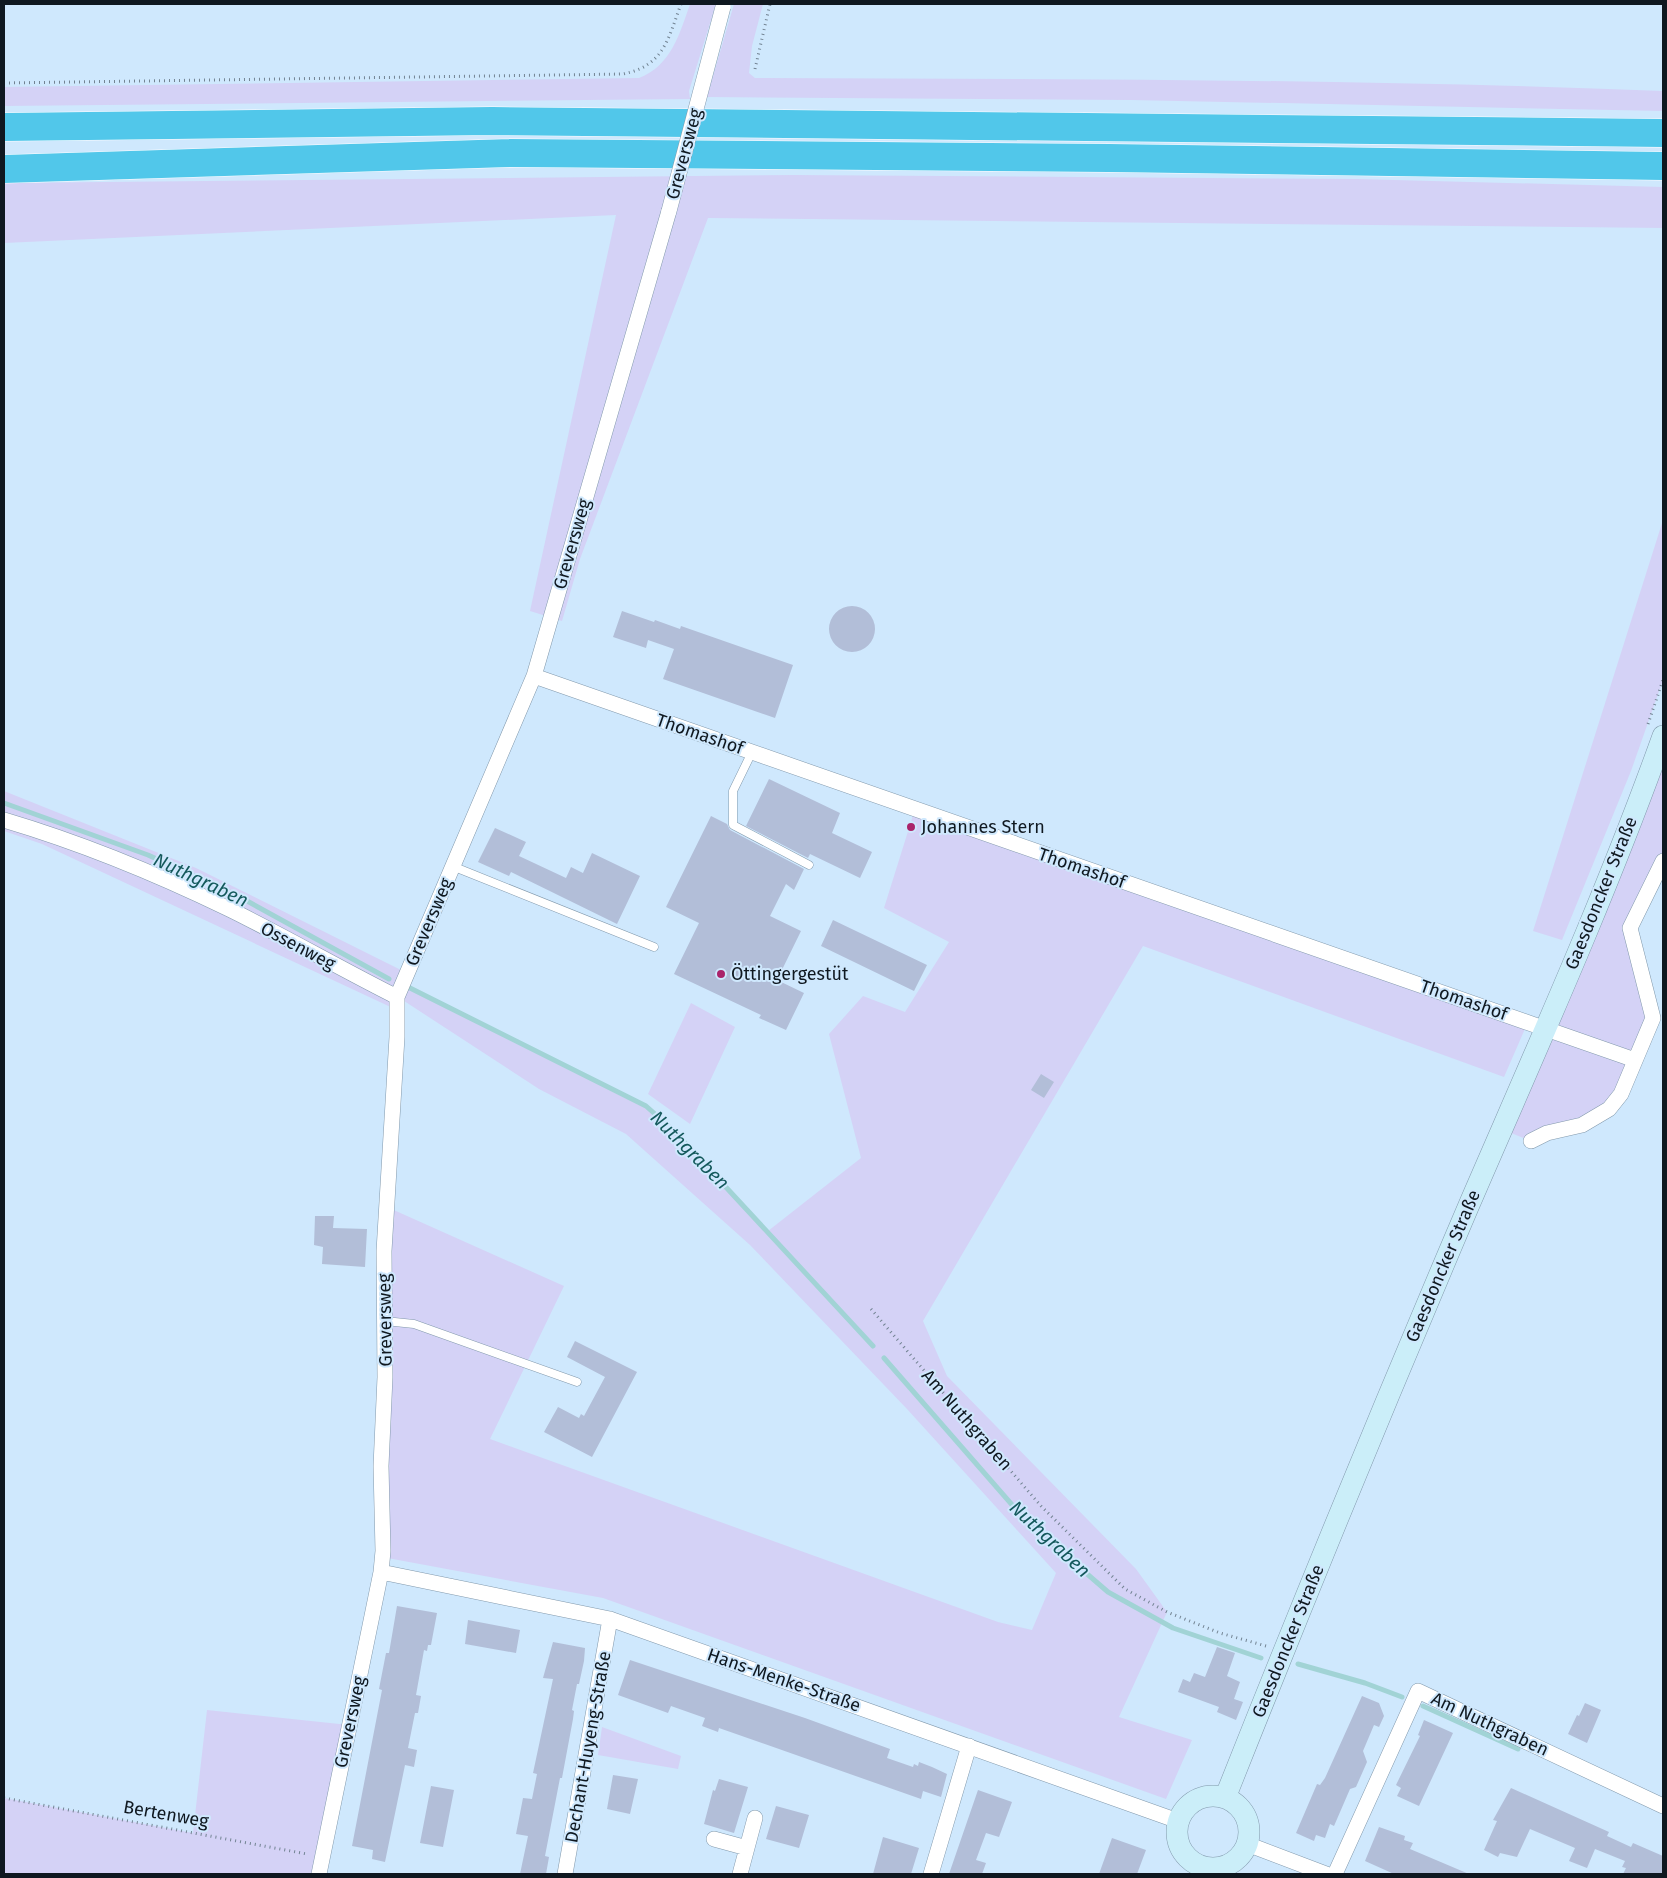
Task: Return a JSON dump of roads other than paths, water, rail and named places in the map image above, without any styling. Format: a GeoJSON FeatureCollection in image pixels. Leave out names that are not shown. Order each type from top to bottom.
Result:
{"type":"FeatureCollection","features":[{"type":"Feature","properties":{"kind":"highway"},"geometry":{"type":"LineString","coordinates":[[4,127],[492,121],[1663,133]]}},
{"type":"Feature","properties":{"kind":"highway"},"geometry":{"type":"LineString","coordinates":[[4,169],[511,153],[1089,157],[1663,166]]}},
{"type":"Feature","properties":{"kind":"main road","name":"Gaesdoncker Straße"},"geometry":{"type":"LineString","coordinates":[[1225,1798],[1381,1413],[1545,1028],[1663,736]]}},
{"type":"Feature","properties":{"kind":"main road"},"geometry":{"type":"LineString","coordinates":[[1214,1796],[1225,1798],[1236,1804],[1243,1813],[1248,1824],[1247,1844],[1240,1856],[1232,1863],[1201,1871],[1183,1853],[1177,1837],[1178,1821],[1192,1803],[1214,1796]]}},
{"type":"Feature","properties":{"kind":"street","name":"Greversweg"},"geometry":{"type":"LineString","coordinates":[[319,1874],[381,1572],[383,1551],[381,1466],[385,1321],[384,1251],[397,1036],[397,997],[534,676],[669,210],[723,5]]}},
{"type":"Feature","properties":{"kind":"street","name":"Thomashof"},"geometry":{"type":"LineString","coordinates":[[534,676],[1635,1060]]}},
{"type":"Feature","properties":{"kind":"street","name":"Ossenweg"},"geometry":{"type":"LineString","coordinates":[[4,820],[40,830],[203,897],[397,997]]}},
{"type":"Feature","properties":{"kind":"street"},"geometry":{"type":"LineString","coordinates":[[1531,1141],[1547,1133],[1582,1125],[1609,1109],[1621,1094],[1653,1018],[1630,928],[1663,861]]}},
{"type":"Feature","properties":{"kind":"street","name":"Hans-Menke-Straße"},"geometry":{"type":"LineString","coordinates":[[381,1572],[610,1619],[1178,1821]]}},
{"type":"Feature","properties":{"kind":"street","name":"Dechant-Huyeng-Straße"},"geometry":{"type":"LineString","coordinates":[[565,1874],[610,1619]]}},
{"type":"Feature","properties":{"kind":"street","name":"Am Nuthgraben"},"geometry":{"type":"LineString","coordinates":[[1335,1874],[1418,1691],[1663,1806]]}},
{"type":"Feature","properties":{"kind":"street"},"geometry":{"type":"LineString","coordinates":[[931,1874],[968,1746]]}},
{"type":"Feature","properties":{"kind":"street"},"geometry":{"type":"LineString","coordinates":[[740,1874],[755,1818]]}},
{"type":"Feature","properties":{"kind":"street"},"geometry":{"type":"LineString","coordinates":[[714,1839],[747,1848]]}},
{"type":"Feature","properties":{"kind":"street"},"geometry":{"type":"LineString","coordinates":[[1247,1844],[1326,1874]]}},
{"type":"Feature","properties":{"kind":"lane"},"geometry":{"type":"LineString","coordinates":[[752,752],[732,791],[733,825],[809,865]]}},
{"type":"Feature","properties":{"kind":"lane"},"geometry":{"type":"LineString","coordinates":[[452,866],[654,947]]}},
{"type":"Feature","properties":{"kind":"lane"},"geometry":{"type":"LineString","coordinates":[[385,1321],[414,1324],[577,1382]]}},
{"type":"Feature","properties":{"kind":"waterway","name":"Nuthgraben"},"geometry":{"type":"LineString","coordinates":[[4,803],[148,855],[238,896],[389,979]]}},
{"type":"Feature","properties":{"kind":"waterway","name":"Nuthgraben"},"geometry":{"type":"LineString","coordinates":[[408,987],[646,1106],[673,1130],[873,1346]]}},
{"type":"Feature","properties":{"kind":"waterway","name":"Nuthgraben"},"geometry":{"type":"LineString","coordinates":[[884,1358],[1027,1522],[1108,1592],[1173,1628],[1261,1658]]}},
{"type":"Feature","properties":{"kind":"waterway","name":"Nuthgraben"},"geometry":{"type":"LineString","coordinates":[[1298,1664],[1365,1683],[1402,1697]]}},
{"type":"Feature","properties":{"kind":"waterway","name":"Nuthgraben"},"geometry":{"type":"LineString","coordinates":[[1423,1706],[1518,1749]]}},
{"type":"Feature","properties":{"kind":"place","name":"Johannes Stern"},"geometry":{"type":"Point","coordinates":[911,827]}},
{"type":"Feature","properties":{"kind":"place","name":"Öttingergestüt"},"geometry":{"type":"Point","coordinates":[721,974]}}]}
